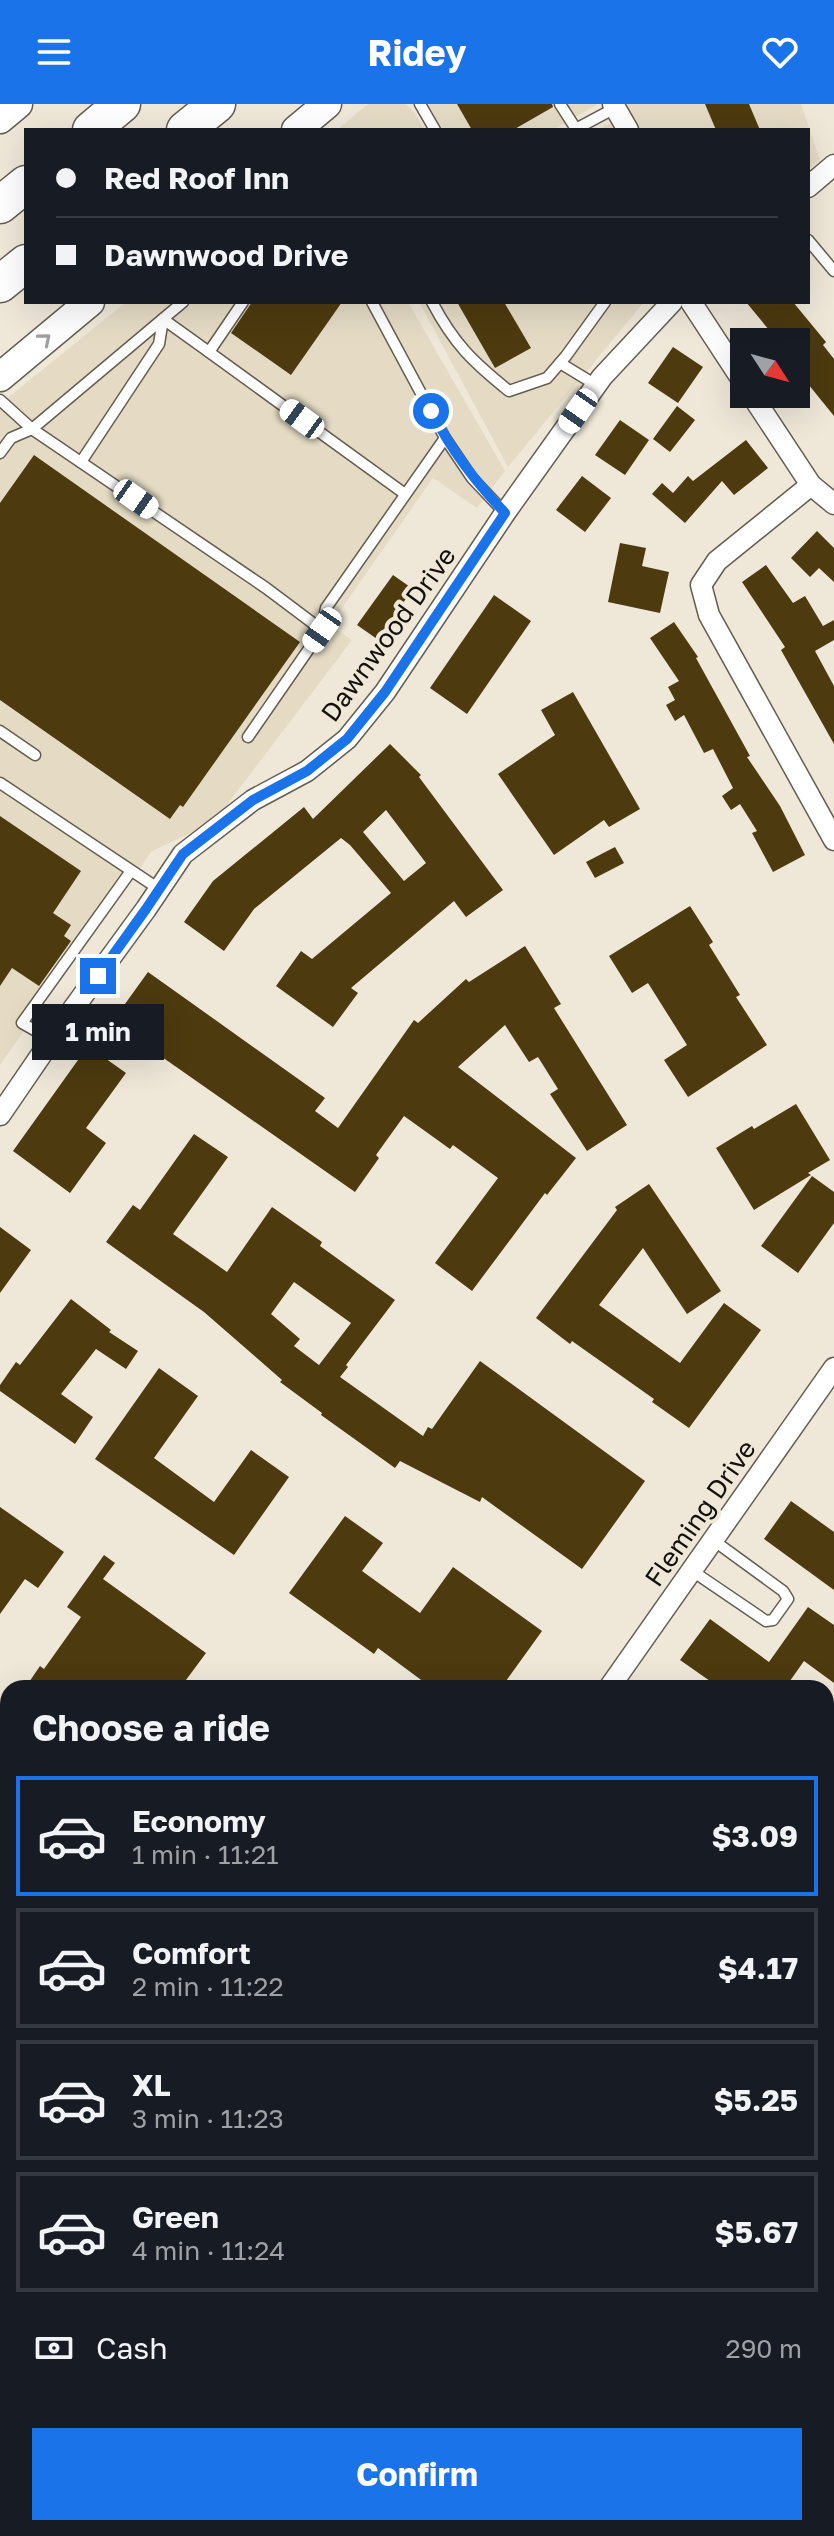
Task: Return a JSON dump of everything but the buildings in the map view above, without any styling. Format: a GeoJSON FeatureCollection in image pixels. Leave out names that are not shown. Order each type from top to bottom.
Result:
{"type":"FeatureCollection","features":[{"type":"Feature","properties":{"kind":"highway"},"geometry":{"type":"LineString","coordinates":[[93,128],[122,104]]}},
{"type":"Feature","properties":{"kind":"highway"},"geometry":{"type":"LineString","coordinates":[[187,128],[217,104]]}},
{"type":"Feature","properties":{"kind":"highway"},"geometry":{"type":"LineString","coordinates":[[0,205],[24,186]]}},
{"type":"Feature","properties":{"kind":"highway"},"geometry":{"type":"LineString","coordinates":[[0,284],[24,265]]}},
{"type":"Feature","properties":{"kind":"main road"},"geometry":{"type":"LineString","coordinates":[[0,119],[18,104]]}},
{"type":"Feature","properties":{"kind":"main road"},"geometry":{"type":"LineString","coordinates":[[298,128],[327,104]]}},
{"type":"Feature","properties":{"kind":"main road"},"geometry":{"type":"LineString","coordinates":[[0,377],[88,304]]}},
{"type":"Feature","properties":{"kind":"street"},"geometry":{"type":"LineString","coordinates":[[614,106],[627,128]]}},
{"type":"Feature","properties":{"kind":"street"},"geometry":{"type":"LineString","coordinates":[[810,185],[834,165]]}},
{"type":"Feature","properties":{"kind":"street","name":"Dawnwood Drive"},"geometry":{"type":"LineString","coordinates":[[0,1115],[183,854],[253,800],[307,771],[347,739],[385,692],[505,513],[596,385],[670,304]]}},
{"type":"Feature","properties":{"kind":"street"},"geometry":{"type":"LineString","coordinates":[[692,304],[730,362]]}},
{"type":"Feature","properties":{"kind":"street"},"geometry":{"type":"LineString","coordinates":[[760,408],[811,485],[834,504]]}},
{"type":"Feature","properties":{"kind":"street"},"geometry":{"type":"LineString","coordinates":[[811,485],[717,561],[701,585],[709,615],[834,840]]}},
{"type":"Feature","properties":{"kind":"street","name":"Fleming Drive"},"geometry":{"type":"LineString","coordinates":[[615,1680],[834,1368]]}},
{"type":"Feature","properties":{"kind":"lane"},"geometry":{"type":"LineString","coordinates":[[420,104],[434,128]]}},
{"type":"Feature","properties":{"kind":"lane"},"geometry":{"type":"LineString","coordinates":[[560,104],[574,128]]}},
{"type":"Feature","properties":{"kind":"lane"},"geometry":{"type":"LineString","coordinates":[[577,128],[614,106]]}},
{"type":"Feature","properties":{"kind":"lane"},"geometry":{"type":"LineString","coordinates":[[810,242],[834,271]]}},
{"type":"Feature","properties":{"kind":"lane"},"geometry":{"type":"LineString","coordinates":[[0,453],[11,438],[32,429],[181,304]]}},
{"type":"Feature","properties":{"kind":"lane"},"geometry":{"type":"LineString","coordinates":[[209,352],[242,304]]}},
{"type":"Feature","properties":{"kind":"lane"},"geometry":{"type":"LineString","coordinates":[[373,304],[445,438],[472,478],[505,513]]}},
{"type":"Feature","properties":{"kind":"lane"},"geometry":{"type":"LineString","coordinates":[[433,304],[449,334],[475,364],[509,391],[547,378],[604,304]]}},
{"type":"Feature","properties":{"kind":"lane"},"geometry":{"type":"LineString","coordinates":[[163,319],[405,494]]}},
{"type":"Feature","properties":{"kind":"lane"},"geometry":{"type":"LineString","coordinates":[[81,462],[159,344],[163,319]]}},
{"type":"Feature","properties":{"kind":"lane"},"geometry":{"type":"LineString","coordinates":[[560,363],[596,385]]}},
{"type":"Feature","properties":{"kind":"lane"},"geometry":{"type":"LineString","coordinates":[[0,400],[32,429],[322,630]]}},
{"type":"Feature","properties":{"kind":"lane"},"geometry":{"type":"LineString","coordinates":[[248,737],[322,630],[326,608],[445,438]]}},
{"type":"Feature","properties":{"kind":"lane"},"geometry":{"type":"LineString","coordinates":[[0,731],[35,755]]}},
{"type":"Feature","properties":{"kind":"lane"},"geometry":{"type":"LineString","coordinates":[[0,783],[159,889]]}},
{"type":"Feature","properties":{"kind":"lane"},"geometry":{"type":"LineString","coordinates":[[52,1040],[22,1023],[131,871]]}},
{"type":"Feature","properties":{"kind":"lane"},"geometry":{"type":"LineString","coordinates":[[691,1570],[766,1621],[773,1620],[788,1599],[783,1591],[713,1540]]}},
{"type":"Feature","properties":{"kind":"shaded area"},"geometry":{"type":"Polygon","coordinates":[[[368,104],[405,104],[424,128],[339,128],[368,104]]]}},
{"type":"Feature","properties":{"kind":"shaded area"},"geometry":{"type":"Polygon","coordinates":[[[428,104],[598,104],[556,128],[442,128],[428,104]]]}},
{"type":"Feature","properties":{"kind":"shaded area"},"geometry":{"type":"Polygon","coordinates":[[[626,104],[801,104],[809,128],[601,128],[630,113],[626,104]]]}},
{"type":"Feature","properties":{"kind":"shaded area"},"geometry":{"type":"Polygon","coordinates":[[[810,131],[820,160],[810,168],[810,131]]]}},
{"type":"Feature","properties":{"kind":"shaded area"},"geometry":{"type":"Polygon","coordinates":[[[124,304],[409,304],[505,471],[477,508],[433,478],[330,625],[352,640],[214,822],[152,851],[0,1065],[0,404],[124,304]]]}},
{"type":"Feature","properties":{"kind":"shaded area"},"geometry":{"type":"Polygon","coordinates":[[[420,304],[642,304],[508,467],[420,304]]]}},
{"type":"Feature","properties":{"kind":"route"},"geometry":{"type":"LineString","coordinates":[[98,976],[183,854],[253,800],[307,771],[347,739],[385,692],[505,513],[472,478],[431,411]]}}]}
